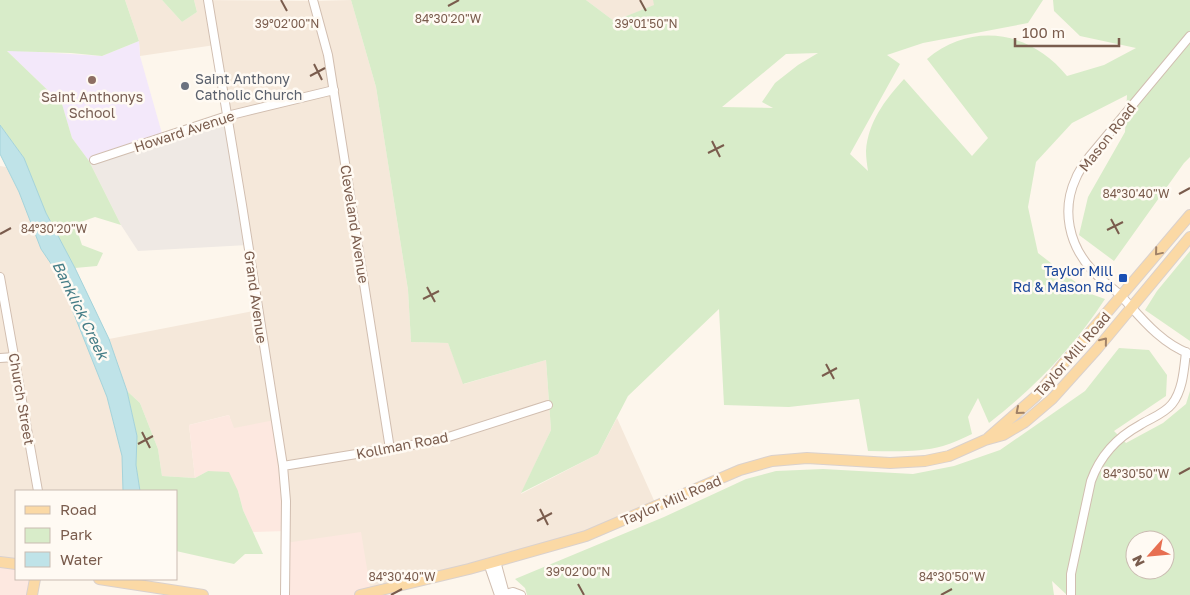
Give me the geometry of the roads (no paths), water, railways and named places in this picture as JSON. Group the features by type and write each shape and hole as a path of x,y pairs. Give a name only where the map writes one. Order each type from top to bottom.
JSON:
{"main road":[{"name":"Taylor Mill Road","path":"985,440 1035,397 1190,215"},
{"name":"Taylor Mill Road","path":"360,595 586,536 740,470 772,461 807,458 890,463 925,461 949,456 985,440 1003,435 1025,422 1052,399 1097,349 1190,237"},
{"path":"0,562 15,564"},
{"path":"32,595 35,580"},
{"path":"106,580 203,595"}],"street":[{"name":"Grand Avenue","path":"208,0 283,466 286,502 284,595"},
{"name":"Cleveland Avenue","path":"313,0 324,35 334,90 390,449"},
{"name":"Mason Road","path":"1188,353 1156,332 1121,296 1092,271 1075,247 1069,221 1069,197 1077,176 1090,156 1190,36"},
{"name":"Howard Avenue","path":"94,160 227,116 334,90"},
{"name":"Church Street","path":"0,277 38,490"},
{"path":"1070,595 1073,566 1095,470 1106,453 1124,434 1159,415 1172,404 1177,396 1188,353"},
{"path":"0,358 15,356"},
{"name":"Kollman Road","path":"283,466 436,442 548,405"},
{"path":"492,562 501,595 513,592 521,595"}],"water":[{"name":"Banklick Creek","path":"0,125 24,158 46,213 109,339 127,391 137,436 136,465 140,490 123,490 122,456 107,397 58,274 41,249 19,192 0,154"}],"place":[{"name":"Saint Anthonys School","path":"92,80"},
{"name":"Saint Anthony Catholic Church","path":"185,86"},
{"name":"Taylor Mill Rd & Mason Rd","path":"1123,278"}]}
